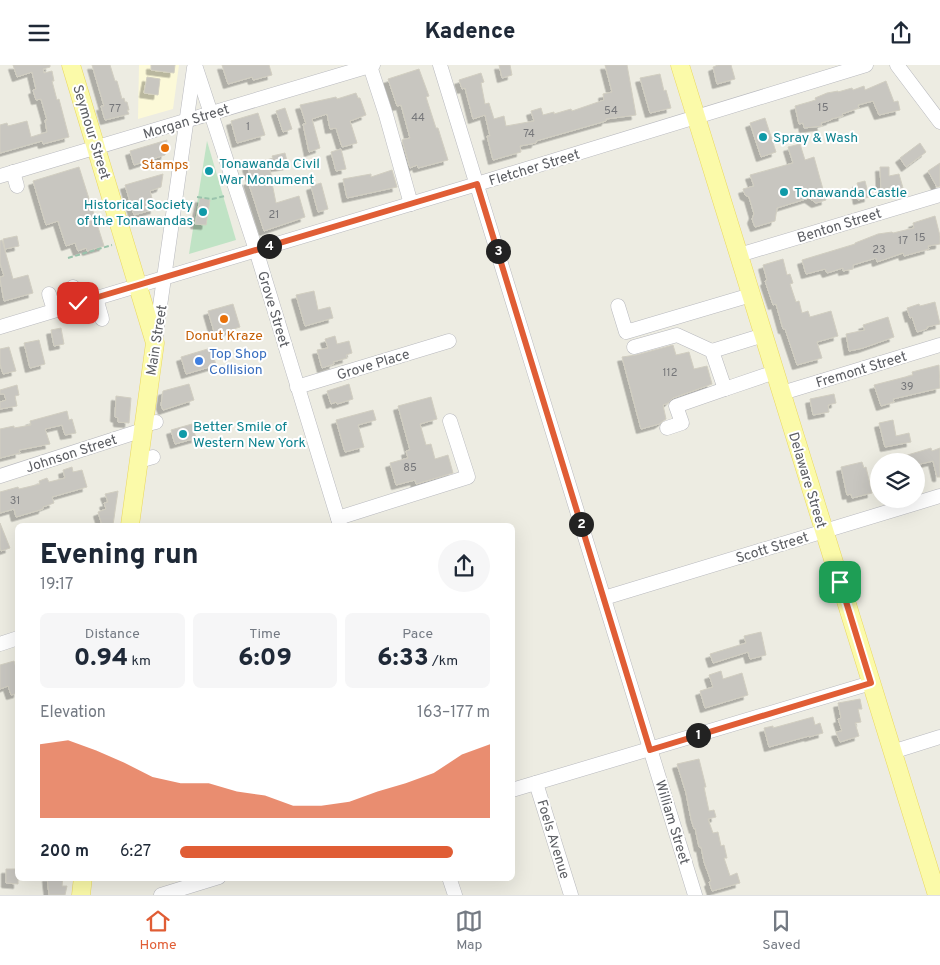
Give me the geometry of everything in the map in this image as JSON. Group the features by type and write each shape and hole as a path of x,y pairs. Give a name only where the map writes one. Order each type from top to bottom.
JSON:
{"main road":[{"name":"Seymour Street","path":"71,65 155,343"},
{"name":"Delaware Street","path":"680,65 892,751 936,884"},
{"name":"Main Street","path":"130,523 146,459 155,343"},
{"path":"81,895 83,881"}],"street":[{"name":"Grove Street","path":"195,65 256,250 339,521"},
{"name":"Main Street","path":"155,343 195,65"},
{"name":"Morgan Street","path":"10,178 96,147 211,113 342,69 371,65"},
{"path":"371,65 412,203"},
{"name":"William Street","path":"440,65 695,895"},
{"name":"Fletcher Street","path":"0,327 866,65"},
{"path":"897,65 940,122"},
{"name":"Benton Street","path":"739,255 940,195"},
{"path":"73,287 78,303"},
{"path":"49,293 54,310"},
{"path":"618,306 626,332 751,295"},
{"path":"96,298 102,319"},
{"path":"634,347 677,335 712,351 764,335"},
{"name":"Grove Place","path":"298,387 449,341"},
{"name":"Fremont Street","path":"782,393 940,345"},
{"path":"712,351 725,389"},
{"path":"667,428 682,423 676,406 775,373"},
{"path":"339,521 468,477 450,421"},
{"name":"Johnson Street","path":"0,476 148,426"},
{"name":"Scott Street","path":"604,598 940,496"},
{"path":"0,643 15,639"},
{"path":"515,789 871,683"},
{"path":"892,751 940,737"},
{"name":"Foels Avenue","path":"536,783 571,895"},
{"path":"161,895 206,881"},
{"path":"450,881 454,895"}],"path":[{"path":"197,197 212,199 225,196"},
{"path":"96,221 104,219"},
{"path":"68,258 112,245"}],"shaded area":[{"path":"139,65 179,65 173,109 138,119"}],"green space":[{"path":"207,141 236,240 189,254"}],"building":[{"path":"13,65 50,65 50,67 43,69 44,73 52,71 54,81 52,81 69,137 43,144 42,141 0,153 0,125 7,123 8,126 27,121 31,137 47,132 45,120 47,120 41,99 36,100 33,90 36,89 32,72 17,77"},
{"path":"92,65 110,65 122,99 124,98 125,102 127,102 129,114 105,120 101,106 104,106"},
{"path":"151,65 175,65 174,73 151,70"},
{"path":"222,65 269,65 272,75 253,80 252,77 228,84"},
{"path":"499,65 510,65 512,75 502,78"},
{"path":"605,65 627,65 636,115 606,119 606,121 536,141 536,143 520,146 521,152 493,160 487,136 490,136 485,115 473,119 465,88 462,89 459,80 481,73 484,82 481,83 485,104 489,103 494,119 504,116 506,126 534,121 531,111 541,108 543,115 554,112 554,114 571,109 572,111 604,100 603,94 612,92"},
{"path":"731,65 735,79 717,84 713,67"},
{"path":"419,69 429,96 426,97 448,160 418,168 417,165 410,168 402,140 410,138 401,105 397,106 388,79"},
{"path":"660,74 671,108 650,113 640,78"},
{"path":"147,77 160,79 158,95 144,93"},
{"path":"886,81 894,102 898,101 900,110 879,115 873,101 858,105 859,108 842,114 843,116 821,123 822,126 804,128 803,123 799,124 795,106 816,100 815,98 827,93 852,88 853,90 864,86 865,90"},
{"path":"356,93 358,98 360,98 366,115 350,121 357,143 342,147 336,128 330,129 327,114 312,119 320,148 309,152 303,124 306,124 300,105 336,97 337,99"},
{"path":"285,108 292,129 283,132 276,111"},
{"path":"258,113 265,135 237,143 231,121"},
{"name":"Spray & Wash","path":"765,118 776,152 761,157 750,123"},
{"path":"167,140 165,155 134,165 130,151"},
{"path":"920,143 926,152 906,167 900,158"},
{"name":"Tonawanda Castle","path":"800,144 805,160 814,157 826,200 816,203 809,198 777,208 775,221 755,227 752,219 754,214 749,197 745,195 743,189 754,186 750,175 793,163 788,147"},
{"path":"341,149 346,169 336,171 331,152"},
{"path":"285,153 288,165 269,168 274,183 272,183 276,203 299,196 305,217 264,231 248,181 252,180 247,166"},
{"path":"940,163 940,186 937,187 928,171"},
{"path":"79,167 104,246 87,251 86,248 78,251 75,243 66,246 58,221 46,225 33,181"},
{"path":"880,167 889,167 889,176 899,174 903,188 894,190 894,188 881,189"},
{"path":"392,170 397,187 347,198 343,179 371,174 371,177"},
{"path":"163,174 161,187 150,191 155,209 134,215 125,185"},
{"path":"865,181 869,197 858,200 856,190 859,190 857,183"},
{"path":"321,183 328,209 318,212 311,186"},
{"name":"Historical Society of the Tonawandas","path":"200,198 210,200 206,225 195,224"},
{"path":"935,216 940,244 928,246 929,249 904,256 903,253 877,262 876,258 853,265 853,269 843,271 843,268 827,273 825,269 806,274 802,260 855,244 878,234 914,228 913,223"},
{"path":"17,236 19,246 5,249 3,239"},
{"path":"2,240 13,279 28,275 33,293 4,301 0,279 0,277 4,276 0,263 0,241"},
{"path":"783,259 787,275 790,274 793,283 790,284 796,302 799,301 802,313 808,311 810,317 831,311 838,336 817,342 822,358 797,365 785,329 783,329 776,304 773,305 765,281 767,280 763,265"},
{"path":"314,291 318,310 330,307 333,318 305,326 296,295"},
{"path":"935,302 940,324 917,332 907,308"},
{"name":"Donut Kraze","path":"233,304 240,327 215,335 208,311"},
{"path":"888,317 894,337 849,351 846,334 865,330 863,325"},
{"path":"61,328 64,344 54,346 51,330"},
{"path":"335,336 337,344 349,341 352,353 346,355 347,358 322,368 317,350 328,348 325,339"},
{"path":"39,340 45,364 30,368 24,343"},
{"path":"673,345 676,355 689,352 694,369 707,366 712,384 673,398 663,405 666,419 659,424 641,429 622,357"},
{"path":"9,347 16,371 3,374 0,364 0,349"},
{"name":"Top Shop Collision","path":"211,348 216,365 186,374 181,357"},
{"path":"939,365 940,388 893,399 894,402 881,406 874,385 913,375 912,372"},
{"path":"189,384 194,400 163,410 161,405 163,391"},
{"path":"349,384 353,399 331,404 327,391"},
{"path":"17,385 19,395 15,396 17,406 0,409 0,402 6,400 4,394 0,394 0,390"},
{"path":"834,394 836,403 828,405 829,412 813,415 810,399"},
{"path":"116,396 131,398 129,423 118,422 118,418 115,417"},
{"path":"431,397 437,419 420,424 426,445 431,444 435,459 448,455 453,473 416,484 415,480 396,485 390,463 408,458 406,451 410,450 398,406"},
{"path":"373,410 376,420 358,425 364,447 345,452 336,420"},
{"path":"67,411 69,420 72,419 76,433 65,435 62,425 45,429 50,444 19,450 20,453 0,458 0,429 31,425 30,421"},
{"path":"893,420 896,436 909,433 911,442 885,447 879,423"},
{"name":"Better Smile of Western New York","path":"192,424 196,438 175,444 171,430"},
{"path":"931,448 932,451 940,448 940,477 937,477 933,461 925,463 925,453 914,453"},
{"path":"862,462 864,468 866,467 870,494 852,498 851,494 847,495 841,467"},
{"path":"72,467 73,472 82,470 87,487 52,497 54,503 43,507 43,509 16,517 14,509 0,513 0,492 40,484 39,481 47,478 49,482 65,478 63,470"},
{"path":"118,491 113,523 101,523 98,512 106,509 104,503 108,502 105,494"},
{"path":"0,523 10,548 1,551 0,547"},
{"path":"761,632 766,655 750,659 748,652 713,663 710,654 746,643 744,636"},
{"path":"14,661 15,694 11,695 8,686 0,689 0,665"},
{"path":"721,671 723,679 742,673 748,695 705,708 700,691 713,687 709,675"},
{"path":"860,699 862,709 858,709 861,722 855,723 859,736 840,742 836,732 842,731 838,719 841,718 838,703"},
{"path":"813,717 815,725 820,723 823,733 769,747 764,728 773,726 773,728"},
{"path":"699,759 706,787 704,787 709,811 714,810 716,817 708,819 713,833 718,832 721,846 724,845 727,858 724,858 730,876 737,873 740,883 712,891 709,882 711,881 701,847 699,847 677,764"},
{"path":"6,869 15,869 15,881 18,881 18,884 6,883"},
{"path":"47,881 63,881 62,886 67,886 65,895 49,895"}],"place":[{"name":"Spray & Wash","path":"763,137"},
{"name":"Stamps","path":"165,148"},
{"name":"Tonawanda Civil War Monument","path":"209,171"},
{"name":"Tonawanda Castle","path":"784,192"},
{"name":"Historical Society of the Tonawandas","path":"203,212"},
{"name":"Donut Kraze","path":"224,319"},
{"name":"Top Shop Collision","path":"199,361"},
{"name":"Better Smile of Western New York","path":"183,434"}],"route":[{"path":"78,303 477,184 650,750 871,683 840,582"}]}
